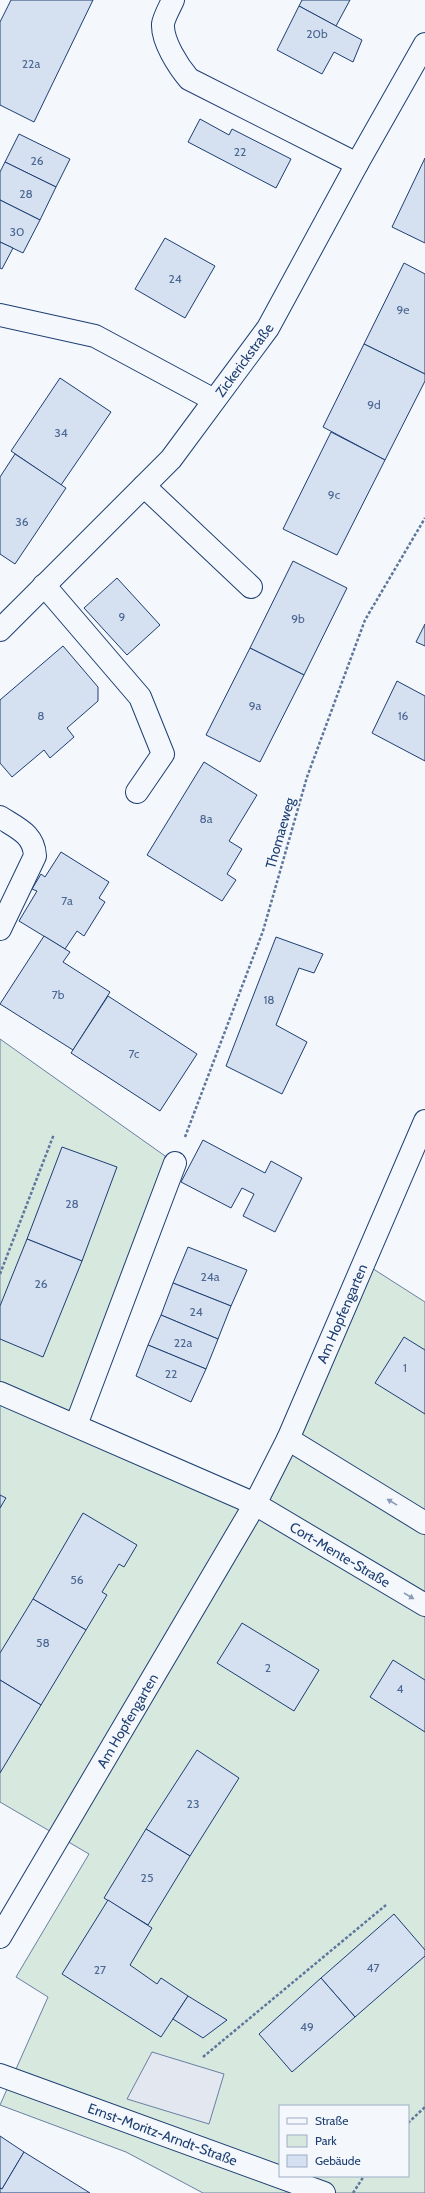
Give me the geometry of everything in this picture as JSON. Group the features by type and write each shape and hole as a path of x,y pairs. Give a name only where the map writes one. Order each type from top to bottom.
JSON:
{"street":[{"path":"173,0 164,24 168,44 174,59 189,79 357,164"},
{"name":"Zickerickstraße","path":"0,630 171,459 268,328 357,164 425,44"},
{"path":"0,315 95,336 214,400"},
{"path":"144,486 251,587"},
{"path":"44,585 140,697 163,754 138,792"},
{"path":"0,817 28,834 35,845 36,856 0,929"},
{"name":"Am Hopfengarten","path":"0,1937 255,1504 288,1439 425,1121"},
{"path":"76,1425 175,1163"},
{"path":"0,1392 255,1504"},
{"path":"288,1439 425,1522"},
{"name":"Cort-Mente-Straße","path":"255,1504 425,1605"},
{"name":"Ernst-Moritz-Arndt-Straße","path":"0,2075 279,2177"},
{"name":"Ernst-Moritz-Arndt-Straße","path":"280,2177 324,2193"}],"path":[{"name":"Thomaeweg","path":"175,1163 263,931 307,777 365,620 425,518"},
{"path":"0,1274 54,1134"},
{"path":"203,2057 386,1905"},
{"path":"409,2122 425,2107"},
{"path":"353,2193 363,2177"}],"green space":[{"path":"0,1039 175,1163 76,1424 244,1511 364,1263 425,1302 425,2193 203,2193 126,2152 0,2105 48,1997 16,1977 89,1854 0,1802"}],"shaded area":[{"path":"152,2052 224,2074 209,2124 127,2099"}],"building":[{"path":"11,0 93,0 34,122 0,105 0,22"},
{"path":"302,0 350,0 336,26 299,6"},
{"path":"299,6 362,40 353,62 334,52 322,74 277,50"},
{"path":"200,119 229,135 232,129 291,159 276,188 188,142"},
{"path":"19,134 70,159 56,187 5,162"},
{"path":"425,158 425,243 392,227"},
{"path":"5,162 56,187 40,220 0,200 0,172"},
{"path":"0,200 40,220 23,253 0,242"},
{"path":"165,238 215,266 185,318 135,289"},
{"path":"0,242 13,248 2,269 0,268"},
{"path":"404,263 425,274 425,374 364,344"},
{"path":"364,344 425,374 425,381 385,460 323,427"},
{"path":"60,378 111,412 61,485 11,451"},
{"path":"331,432 385,460 337,555 283,529"},
{"path":"15,454 66,488 15,564 0,554 0,477"},
{"path":"293,561 347,588 304,675 250,648"},
{"path":"117,578 160,625 127,655 84,608"},
{"path":"425,624 425,646 416,642"},
{"path":"63,646 98,687 98,701 67,728 74,737 50,758 44,750 12,777 0,763 0,700"},
{"path":"250,648 304,675 260,762 206,735"},
{"path":"397,681 425,696 425,761 372,733"},
{"path":"204,762 257,795 229,841 242,849 227,874 236,880 222,901 147,855"},
{"path":"61,852 109,882 99,898 105,902 84,936 77,931 65,949 19,921 37,891 32,889 41,874 45,877"},
{"path":"44,936 70,952 63,962 110,992 73,1050 0,1004"},
{"path":"276,937 323,954 314,973 299,968 276,1025 307,1042 282,1094 226,1066"},
{"path":"108,996 197,1054 160,1111 71,1053"},
{"path":"203,1140 265,1173 271,1161 302,1178 275,1232 243,1216 254,1194 242,1188 231,1208 181,1182"},
{"path":"62,1147 117,1167 82,1261 27,1239"},
{"path":"27,1239 82,1261 43,1357 0,1339 0,1306"},
{"path":"188,1247 247,1270 231,1306 173,1283"},
{"path":"173,1283 231,1306 218,1339 161,1315"},
{"path":"161,1315 218,1339 206,1369 148,1345"},
{"path":"404,1337 425,1350 425,1414 375,1383"},
{"path":"148,1345 206,1369 191,1402 136,1376"},
{"path":"0,1495 6,1498 0,1508"},
{"path":"83,1513 137,1545 124,1567 119,1564 102,1592 107,1595 86,1630 33,1599"},
{"path":"33,1599 86,1630 41,1705 0,1680 0,1653"},
{"path":"242,1623 319,1670 294,1711 217,1663"},
{"path":"393,1660 425,1680 425,1732 370,1697"},
{"path":"0,1680 41,1705 0,1773"},
{"path":"197,1750 239,1778 190,1856 146,1829"},
{"path":"146,1829 190,1856 148,1925 104,1898"},
{"path":"108,1900 152,1928 130,1965 157,1984 161,1978 188,1996 161,2037 62,1974"},
{"path":"394,1914 425,1950 425,1956 355,2017 321,1978"},
{"path":"321,1978 355,2017 292,2072 259,2034"},
{"path":"188,1996 227,2020 203,2038 173,2019"},
{"path":"0,2136 24,2152 2,2189 0,2188"},
{"path":"24,2152 90,2193 0,2193 0,2188 2,2189"}]}
